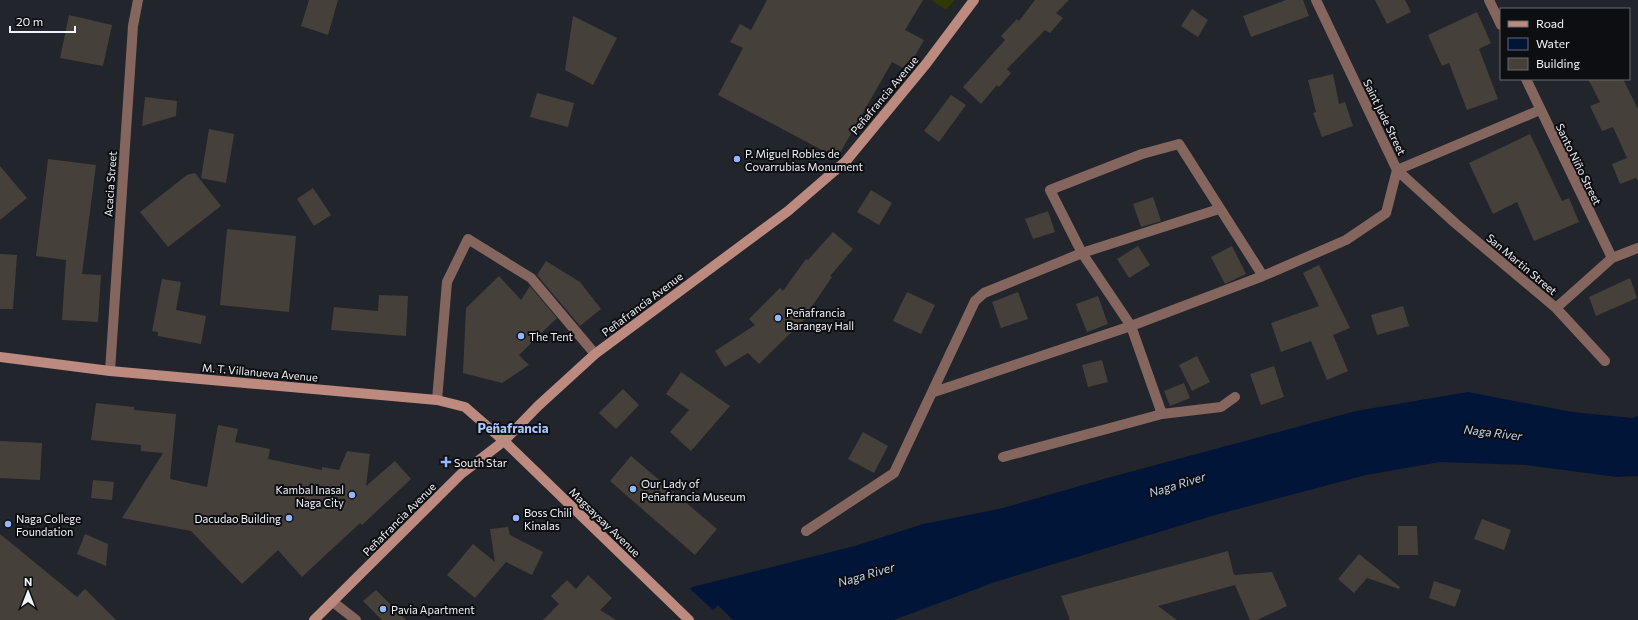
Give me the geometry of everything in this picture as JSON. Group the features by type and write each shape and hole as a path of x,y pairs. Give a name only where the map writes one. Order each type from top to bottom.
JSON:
{"main road":[{"name":"Peñafrancia Avenue","path":"314,620 461,474 504,441 538,406 595,354 788,211 846,160 926,64 974,0"},
{"name":"M. T. Villanueva Avenue","path":"0,357 110,371 437,400 465,408 504,441"},
{"name":"Magsaysay Avenue","path":"504,441 689,620"}],"street":[{"name":"Acacia Street","path":"110,371 133,26 138,0"},
{"name":"Saint Jude Street","path":"1316,0 1397,170 1540,110"},
{"path":"1489,0 1500,24"},
{"name":"Santo Niño Street","path":"1526,80 1612,258"},
{"path":"1162,414 1131,326 1082,253 1050,190 1142,154 1179,144 1263,276"},
{"path":"934,392 1131,326 1263,276 1346,240 1386,213 1397,170"},
{"name":"San Martin Street","path":"1397,170 1455,223 1556,308 1612,258 1638,248"},
{"path":"806,532 894,473 934,392 975,301 984,293 1082,253 1219,209"},
{"path":"437,400 447,282 468,239 531,278 595,354"},
{"path":"1556,308 1605,361"},
{"path":"1003,457 1162,414 1221,407 1235,397"},
{"path":"333,602 356,620"}],"green space":[{"path":"931,0 955,0 946,10"}],"water":[{"name":"Naga River","path":"1468,392 1572,412 1632,418 1638,416 1638,476 1617,477 1526,465 1440,462 1366,475 1215,515 995,582 894,620 656,620 692,587 855,546 923,524 1003,508 1111,477 1356,411"}],"pier":[{"path":"689,588 713,610 718,605 733,620 654,620"}],"building":[{"path":"309,0 338,0 328,35 301,26"},
{"path":"767,0 923,0 905,30 924,40 907,70 892,62 837,158 718,95 743,48 730,42 740,24 751,30"},
{"path":"1035,0 1069,0 1056,13 1063,18 1050,33 1045,30 1007,69 1011,73 999,87 997,85 981,104 963,87 1005,40 1001,36 1017,19 1019,21"},
{"path":"1286,0 1303,0 1309,16 1251,37 1243,16"},
{"path":"1375,0 1405,0 1411,12 1387,24"},
{"path":"1192,9 1208,20 1198,37 1181,26"},
{"path":"1477,12 1491,43 1479,49 1498,99 1467,110 1449,63 1442,66 1428,35"},
{"path":"69,15 112,25 103,66 60,58"},
{"path":"573,16 617,38 593,85 565,70"},
{"path":"1333,74 1339,104 1345,102 1353,126 1322,137 1313,113 1316,112 1308,80"},
{"path":"1589,80 1624,80 1638,109 1638,181 1636,178 1620,184 1612,164 1627,158 1613,127 1602,131 1590,106 1600,102"},
{"path":"537,93 574,103 568,127 530,117"},
{"path":"951,95 966,105 939,142 924,131"},
{"path":"145,97 177,101 176,116 142,126"},
{"path":"209,129 234,134 226,183 201,178"},
{"path":"1530,134 1562,201 1569,198 1579,222 1534,241 1517,202 1493,214 1469,163"},
{"path":"48,159 96,165 82,274 101,275 98,322 62,320 66,260 36,256"},
{"path":"0,166 27,198 0,220"},
{"path":"195,173 221,206 168,247 140,212 187,175"},
{"path":"313,188 331,215 314,226 297,199"},
{"path":"871,190 892,203 879,225 857,212"},
{"path":"1153,197 1161,221 1141,227 1133,204"},
{"path":"1048,211 1055,232 1033,239 1025,219"},
{"path":"227,229 296,236 289,312 220,305"},
{"path":"833,232 853,249 830,276 832,277 806,315 808,316 759,364 748,353 725,367 715,351 755,325 749,319 780,288 783,291 806,259 808,260"},
{"path":"1138,246 1150,265 1129,278 1117,259"},
{"path":"1232,246 1246,274 1225,284 1211,257"},
{"path":"0,254 17,255 13,309 0,309"},
{"path":"546,261 580,282 601,309 580,326 537,275"},
{"path":"1319,265 1350,328 1333,335 1348,371 1327,380 1311,341 1281,352 1271,323 1319,306 1303,273"},
{"path":"499,276 521,300 530,286 557,318 519,355 529,365 502,383 463,373 466,308"},
{"path":"1630,278 1637,298 1596,316 1589,297"},
{"path":"162,279 181,282 176,310 206,316 201,344 158,336 158,332 152,331"},
{"path":"907,292 935,305 921,334 893,321"},
{"path":"1018,292 1028,319 1001,328 992,302"},
{"path":"379,295 408,296 406,336 331,330 334,307 378,311"},
{"path":"1098,296 1108,324 1087,332 1076,304"},
{"path":"1403,306 1409,326 1377,335 1371,315"},
{"path":"1197,356 1210,382 1192,391 1179,365"},
{"path":"1102,360 1108,382 1088,387 1082,365"},
{"path":"1274,366 1284,397 1261,405 1250,374"},
{"path":"681,372 730,406 691,451 670,432 689,410 666,394"},
{"path":"1184,383 1190,398 1170,406 1164,391"},
{"path":"623,389 639,405 616,429 599,413"},
{"path":"96,403 134,407 134,410 176,414 170,479 207,487 218,425 238,429 235,442 270,449 268,459 322,470 322,467 339,470 347,451 370,454 366,486 395,461 411,479 362,525 360,523 302,577 278,550 242,584 191,531 122,518 163,453 141,451 141,445 91,440"},
{"path":"863,432 888,446 874,473 848,459"},
{"path":"0,441 42,443 40,480 0,478"},
{"path":"631,456 717,529 695,555 610,481"},
{"path":"93,480 114,482 112,500 91,498"},
{"path":"1482,519 1511,530 1504,550 1474,539"},
{"path":"1398,526 1417,526 1418,555 1398,555"},
{"path":"508,527 510,535 543,552 532,575 506,562 475,598 447,575 473,544 495,562 490,529"},
{"path":"0,534 77,597 85,589 116,620 0,620"},
{"path":"85,534 108,544 106,566 77,554"},
{"path":"1228,551 1234,575 1272,572 1287,606 1257,620 1250,620 1235,585 1158,606 1177,620 1070,620 1061,596"},
{"path":"1359,554 1400,587 1399,589 1367,578 1354,593 1338,579"},
{"path":"588,575 612,598 600,610 616,620 543,620 559,604 551,596 567,580 576,589"},
{"path":"1434,581 1461,590 1455,607 1429,598"},
{"name":"Pavia Apartment","path":"376,590 406,620 382,620 363,601"}],"place":[{"name":"P. Miguel Robles de Covarrubias Monument","path":"737,159"},
{"name":"Peñafrancia Barangay Hall","path":"778,318"},
{"name":"The Tent","path":"521,336"},
{"name":"South Star","path":"446,462"},
{"name":"Our Lady of Peñafrancia Museum","path":"633,489"},
{"name":"Kambal Inasal Naga City","path":"352,495"},
{"name":"Dacudao Building","path":"289,518"},
{"name":"Boss Chili Kinalas","path":"516,518"},
{"name":"Naga College Foundation","path":"8,524"},
{"name":"Pavia Apartment","path":"383,609"}],"district":[{"name":"Peñafrancia","path":"513,428"}]}
